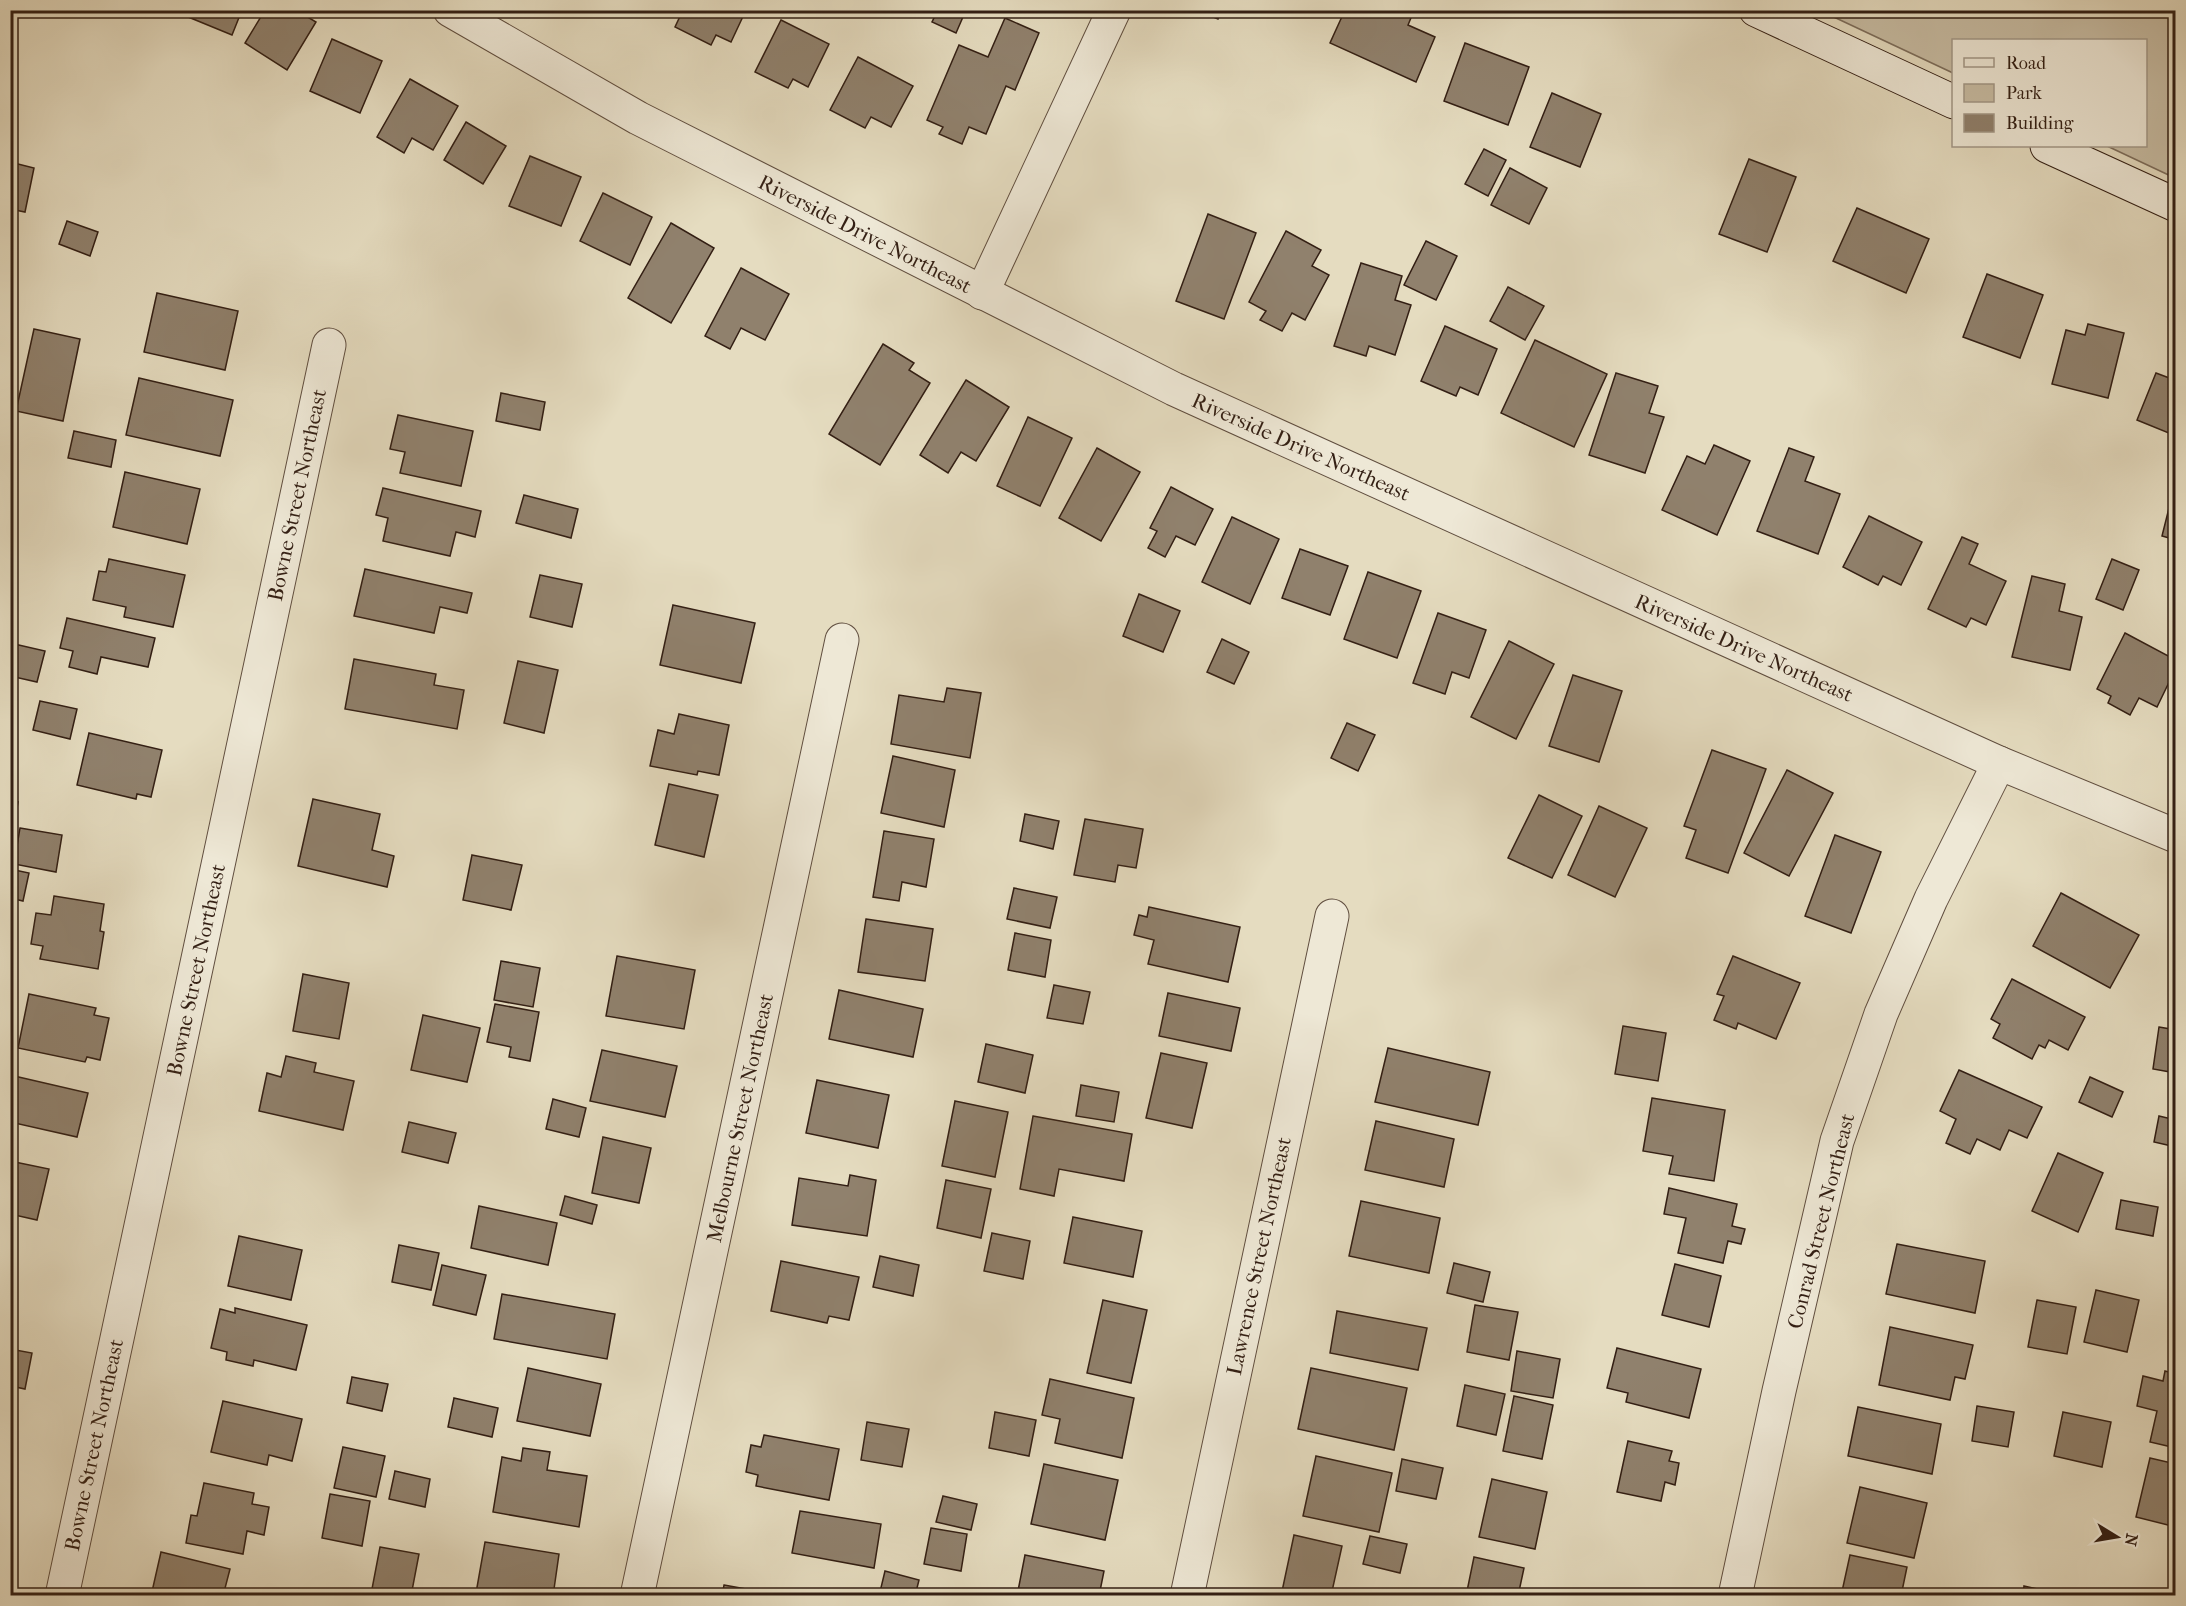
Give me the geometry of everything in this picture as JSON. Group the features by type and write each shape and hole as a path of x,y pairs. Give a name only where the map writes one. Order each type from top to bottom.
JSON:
{"street":[{"name":"Riverside Drive Northeast","path":"450,10 638,118 1174,389 1999,763 2175,836"},
{"path":"982,293 1114,10"},
{"path":"1756,10 1952,102"},
{"path":"2049,147 2175,205"},
{"name":"Bowne Street Northeast","path":"62,1596 329,345"},
{"name":"Melbourne Street Northeast","path":"638,1596 843,640"},
{"name":"Conrad Street Northeast","path":"1735,1596 1837,1141 1881,1014 1931,899 1999,763"},
{"name":"Lawrence Street Northeast","path":"1187,1596 1332,916"}],"green space":[{"path":"1821,11 2175,11 2175,178 2109,147 2147,147 2147,39 1952,39 1952,73"}],"building":[{"path":"183,10 242,10 232,35 181,14"},
{"path":"265,10 296,10 316,22 287,70 245,43"},
{"path":"683,10 746,10 731,42 716,35 711,45 675,27"},
{"path":"938,10 966,10 956,33 932,22"},
{"path":"1197,10 1222,10 1218,19"},
{"path":"1345,10 1407,10 1413,13 1408,25 1435,37 1416,82 1330,43"},
{"path":"1005,18 1039,33 1015,90 1006,86 986,134 969,127 962,144 939,134 943,127 927,120 959,45 988,57"},
{"path":"781,20 829,44 808,87 793,79 788,88 755,72"},
{"path":"332,39 382,61 360,113 310,91"},
{"path":"1465,43 1529,67 1508,125 1444,101"},
{"path":"858,57 913,86 891,127 871,117 865,128 830,110"},
{"path":"410,79 458,106 433,150 412,138 404,153 377,137"},
{"path":"1552,93 1601,114 1580,167 1530,147"},
{"path":"466,122 506,146 483,184 444,160"},
{"path":"1484,149 1506,160 1488,196 1465,184"},
{"path":"530,156 581,177 561,226 509,206"},
{"path":"1749,159 1796,177 1767,252 1719,234"},
{"path":"10,162 34,168 25,212 10,209"},
{"path":"1510,168 1547,188 1529,224 1491,205"},
{"path":"603,193 652,217 630,265 580,241"},
{"path":"1857,208 1929,239 1906,293 1833,261"},
{"path":"1208,214 1256,233 1224,319 1176,301"},
{"path":"67,221 98,232 90,256 59,244"},
{"path":"671,223 714,248 671,323 628,298"},
{"path":"1286,231 1321,250 1312,266 1329,275 1305,320 1292,313 1282,331 1260,320 1266,311 1249,302"},
{"path":"1426,241 1457,256 1436,300 1404,285"},
{"path":"1361,263 1402,276 1395,300 1411,305 1395,355 1369,346 1366,356 1334,346"},
{"path":"741,268 789,294 765,340 741,328 730,349 705,336"},
{"path":"1987,274 2043,295 2020,358 1963,337"},
{"path":"1508,287 1544,306 1525,340 1490,321"},
{"path":"10,289 14,289 10,307"},
{"path":"157,293 238,311 225,370 144,352"},
{"path":"2088,324 2124,333 2108,398 2052,384 2066,330 2085,335"},
{"path":"1445,326 1497,349 1478,395 1460,387 1456,396 1421,381"},
{"path":"34,329 80,339 63,421 16,411"},
{"path":"1535,340 1607,374 1574,447 1501,413"},
{"path":"883,344 914,363 909,370 930,383 880,465 829,434"},
{"path":"2176,370 2176,436 2137,420 2156,373 2172,379"},
{"path":"1616,373 1658,386 1649,413 1664,417 1645,473 1589,455"},
{"path":"139,378 233,400 220,456 126,435"},
{"path":"966,380 1009,407 976,461 961,452 948,473 920,455"},
{"path":"501,393 545,402 540,430 496,421"},
{"path":"398,415 473,431 461,486 400,473 405,452 390,449"},
{"path":"1028,417 1072,438 1040,506 997,486"},
{"path":"74,431 116,440 111,467 68,458"},
{"path":"1714,445 1750,461 1717,535 1662,510 1687,456 1705,464"},
{"path":"1097,448 1140,472 1101,541 1059,518"},
{"path":"1789,448 1814,457 1805,481 1840,494 1818,554 1757,531"},
{"path":"125,472 200,489 187,544 113,527"},
{"path":"1171,487 1213,509 1195,545 1176,536 1165,557 1148,548 1157,531 1150,528"},
{"path":"383,488 481,511 475,537 456,532 450,556 383,541 388,518 376,515"},
{"path":"524,495 578,509 571,538 516,523"},
{"path":"2171,500 2176,501 2176,540 2162,536"},
{"path":"1869,516 1922,542 1901,585 1883,576 1878,585 1843,567"},
{"path":"1232,517 1279,539 1250,604 1202,582"},
{"path":"1962,537 1978,544 1969,564 2006,581 1986,625 1971,618 1966,627 1928,609"},
{"path":"1300,549 1348,566 1330,615 1282,598"},
{"path":"109,559 185,575 173,627 124,617 126,607 93,600 99,571 106,572"},
{"path":"2112,559 2139,570 2123,610 2096,599"},
{"path":"365,569 472,593 467,613 440,607 434,633 354,616"},
{"path":"1368,572 1421,591 1397,658 1344,639"},
{"path":"540,575 582,584 572,627 530,617"},
{"path":"2032,576 2065,584 2059,611 2082,617 2070,670 2012,657"},
{"path":"1139,594 1180,611 1163,652 1123,636"},
{"path":"673,605 755,623 741,683 660,665"},
{"path":"1438,613 1486,630 1469,678 1452,672 1445,694 1413,683"},
{"path":"67,618 155,638 148,667 101,657 97,674 69,667 73,651 60,648"},
{"path":"2125,633 2174,659 2170,668 2175,670 2157,707 2139,698 2130,715 2108,703 2111,696 2097,689"},
{"path":"1222,639 1249,652 1234,684 1207,672"},
{"path":"1509,641 1554,664 1516,739 1471,717"},
{"path":"10,643 45,651 37,682 10,676"},
{"path":"354,659 436,674 434,685 464,690 457,729 345,709"},
{"path":"518,661 558,670 544,733 504,723"},
{"path":"1573,675 1622,691 1599,762 1549,746"},
{"path":"947,688 981,693 970,758 891,744 899,695 944,702"},
{"path":"40,701 77,709 70,739 33,730"},
{"path":"679,714 729,725 719,775 698,771 697,775 650,766 658,730 674,734"},
{"path":"1347,723 1375,735 1358,771 1331,758"},
{"path":"89,733 162,750 151,797 137,794 136,799 77,785"},
{"path":"1712,750 1766,769 1728,873 1686,858 1696,830 1684,826"},
{"path":"893,756 955,770 944,827 881,813"},
{"path":"1787,770 1833,793 1789,876 1744,853"},
{"path":"669,784 718,795 704,857 655,845"},
{"path":"10,786 14,786 11,801 18,802 14,826 10,826"},
{"path":"1539,795 1582,816 1552,878 1508,858"},
{"path":"313,799 380,814 372,850 394,856 387,887 298,866"},
{"path":"1599,806 1647,828 1615,897 1568,875"},
{"path":"1025,814 1059,821 1053,849 1020,841"},
{"path":"1085,819 1143,829 1136,868 1118,865 1115,882 1074,875"},
{"path":"20,828 62,835 56,872 14,864"},
{"path":"884,831 934,839 926,887 902,882 899,901 873,897"},
{"path":"1835,835 1881,852 1851,933 1805,916"},
{"path":"472,855 522,865 511,910 463,900"},
{"path":"10,869 29,873 23,901 10,898"},
{"path":"1014,888 1057,897 1050,928 1007,919"},
{"path":"2061,893 2139,935 2110,988 2033,946"},
{"path":"54,896 104,904 100,931 104,932 98,969 40,959 43,946 31,944 36,913 51,915"},
{"path":"1149,907 1240,927 1228,982 1148,964 1154,940 1134,935 1139,915 1147,917"},
{"path":"866,919 933,929 925,981 858,972"},
{"path":"1015,933 1051,940 1045,977 1008,970"},
{"path":"617,956 695,970 684,1029 606,1016"},
{"path":"1733,956 1800,983 1776,1039 1738,1023 1736,1029 1714,1020 1724,996 1717,994"},
{"path":"501,961 540,968 533,1007 494,1000"},
{"path":"303,974 349,983 339,1039 293,1031"},
{"path":"2012,979 2085,1017 2068,1050 2049,1040 2045,1048 2039,1045 2032,1059 1993,1038 2000,1024 1991,1019"},
{"path":"1054,985 1090,992 1083,1024 1047,1018"},
{"path":"839,990 923,1009 913,1057 829,1039"},
{"path":"1168,993 1240,1008 1231,1051 1159,1036"},
{"path":"29,994 96,1008 94,1015 109,1018 100,1060 87,1057 85,1062 18,1048"},
{"path":"495,1004 539,1012 530,1061 509,1057 511,1047 487,1042"},
{"path":"423,1015 480,1028 467,1082 411,1070"},
{"path":"1623,1026 1666,1033 1658,1081 1615,1074"},
{"path":"2159,1027 2176,1030 2176,1073 2153,1069"},
{"path":"986,1044 1033,1055 1025,1093 978,1082"},
{"path":"1388,1048 1490,1072 1478,1125 1375,1102"},
{"path":"602,1050 677,1066 665,1117 590,1101"},
{"path":"1161,1053 1207,1063 1192,1128 1146,1118"},
{"path":"286,1056 316,1063 314,1072 354,1081 343,1130 259,1111 267,1073 281,1077"},
{"path":"1959,1070 2042,1107 2027,1138 2009,1130 2000,1150 1977,1139 1970,1154 1946,1143 1956,1119 1940,1111"},
{"path":"10,1075 88,1093 77,1137 10,1122"},
{"path":"2090,1077 2123,1092 2112,1117 2079,1102"},
{"path":"817,1080 889,1095 878,1148 806,1133"},
{"path":"1081,1085 1119,1092 1114,1122 1076,1116"},
{"path":"1652,1098 1725,1110 1714,1181 1669,1174 1673,1156 1643,1151"},
{"path":"553,1099 586,1108 579,1137 546,1129"},
{"path":"955,1101 1008,1112 995,1177 942,1166"},
{"path":"1033,1116 1132,1134 1124,1181 1059,1169 1054,1196 1020,1189"},
{"path":"2159,1116 2176,1120 2176,1147 2154,1142"},
{"path":"1376,1121 1454,1139 1444,1187 1365,1170"},
{"path":"409,1122 456,1133 448,1163 402,1152"},
{"path":"603,1137 651,1148 639,1203 592,1193"},
{"path":"2058,1153 2103,1173 2078,1232 2032,1211"},
{"path":"10,1161 49,1169 37,1220 10,1214"},
{"path":"850,1175 876,1180 867,1236 792,1225 799,1178 848,1186"},
{"path":"946,1180 991,1189 981,1238 937,1228"},
{"path":"1669,1188 1737,1204 1732,1226 1745,1229 1741,1244 1728,1241 1723,1263 1678,1253 1686,1218 1664,1214"},
{"path":"565,1196 597,1205 592,1224 560,1215"},
{"path":"2121,1200 2158,1207 2153,1236 2116,1229"},
{"path":"1361,1201 1440,1218 1429,1273 1349,1256"},
{"path":"479,1206 557,1223 548,1265 471,1248"},
{"path":"1073,1217 1142,1231 1133,1277 1064,1263"},
{"path":"992,1233 1030,1241 1023,1279 984,1271"},
{"path":"239,1236 302,1250 291,1300 228,1286"},
{"path":"1897,1244 1985,1261 1975,1313 1886,1294"},
{"path":"399,1245 439,1253 431,1290 392,1282"},
{"path":"880,1256 919,1265 913,1296 873,1287"},
{"path":"781,1261 859,1277 849,1320 829,1316 827,1323 771,1311"},
{"path":"1454,1263 1490,1272 1483,1302 1447,1293"},
{"path":"1675,1264 1721,1276 1709,1327 1662,1315"},
{"path":"442,1265 486,1275 476,1315 433,1305"},
{"path":"2096,1290 2139,1300 2127,1352 2084,1342"},
{"path":"502,1294 615,1314 607,1359 494,1339"},
{"path":"1103,1300 1147,1310 1131,1383 1087,1373"},
{"path":"2037,1300 2076,1307 2067,1354 2028,1347"},
{"path":"1475,1305 1518,1312 1509,1360 1467,1352"},
{"path":"235,1308 307,1325 296,1370 254,1360 253,1366 226,1360 227,1352 211,1348 220,1309 235,1313"},
{"path":"1337,1311 1427,1328 1418,1370 1330,1353"},
{"path":"1890,1327 1973,1345 1965,1379 1955,1377 1950,1400 1879,1385"},
{"path":"1617,1348 1701,1369 1689,1418 1626,1402 1628,1393 1607,1388"},
{"path":"10,1349 32,1353 25,1389 11,1386 10,1390"},
{"path":"1517,1351 1560,1359 1553,1398 1511,1391"},
{"path":"528,1368 601,1384 590,1436 517,1421"},
{"path":"1311,1368 1407,1388 1394,1450 1298,1429"},
{"path":"2165,1371 2176,1374 2176,1448 2150,1442 2157,1411 2137,1406 2143,1376 2163,1381"},
{"path":"352,1377 388,1384 382,1411 347,1403"},
{"path":"1050,1379 1134,1398 1122,1458 1055,1443 1060,1419 1042,1415"},
{"path":"1465,1385 1505,1394 1496,1435 1457,1426"},
{"path":"1514,1396 1553,1405 1542,1459 1503,1451"},
{"path":"454,1398 498,1408 492,1437 448,1427"},
{"path":"223,1401 302,1419 292,1461 269,1455 267,1465 211,1452"},
{"path":"1977,1406 2014,1412 2008,1447 1972,1441"},
{"path":"1858,1407 1941,1424 1932,1474 1848,1456"},
{"path":"995,1412 1036,1420 1029,1456 989,1448"},
{"path":"2063,1412 2111,1422 2102,1467 2054,1456"},
{"path":"867,1422 909,1429 902,1467 861,1460"},
{"path":"764,1435 839,1449 829,1500 756,1486 758,1475 746,1472 751,1445 761,1447"},
{"path":"1628,1441 1672,1451 1669,1461 1679,1463 1675,1485 1665,1482 1661,1501 1617,1492"},
{"path":"343,1447 385,1456 376,1497 334,1488"},
{"path":"523,1448 550,1452 547,1470 587,1476 579,1527 493,1512 502,1457 521,1461"},
{"path":"1316,1456 1392,1473 1379,1532 1303,1516"},
{"path":"2150,1458 2176,1464 2176,1527 2136,1517"},
{"path":"1402,1459 1443,1468 1436,1499 1396,1491"},
{"path":"1044,1464 1118,1480 1105,1540 1031,1524"},
{"path":"395,1471 430,1479 425,1507 389,1499"},
{"path":"1492,1479 1547,1492 1535,1549 1479,1537"},
{"path":"204,1483 254,1493 252,1504 269,1507 264,1535 247,1531 243,1554 186,1543 191,1515 197,1516"},
{"path":"1860,1487 1927,1503 1914,1558 1847,1543"},
{"path":"330,1494 370,1501 362,1546 322,1538"},
{"path":"943,1496 977,1504 971,1530 936,1522"},
{"path":"800,1511 881,1524 874,1568 792,1553"},
{"path":"931,1528 967,1534 961,1571 924,1564"},
{"path":"1294,1535 1342,1546 1331,1596 1281,1596"},
{"path":"1370,1536 1407,1544 1400,1573 1363,1564"},
{"path":"485,1542 559,1554 553,1596 490,1596 476,1593"},
{"path":"380,1547 419,1554 411,1596 372,1589"},
{"path":"161,1552 230,1569 223,1596 151,1596"},
{"path":"1025,1555 1104,1571 1099,1596 1017,1596"},
{"path":"1850,1555 1907,1567 1901,1596 1841,1596"},
{"path":"1474,1557 1524,1568 1518,1596 1466,1596"},
{"path":"885,1571 919,1580 915,1596 879,1596"},
{"path":"724,1585 785,1596 722,1596"},
{"path":"2024,1586 2069,1596 2023,1596"}]}
